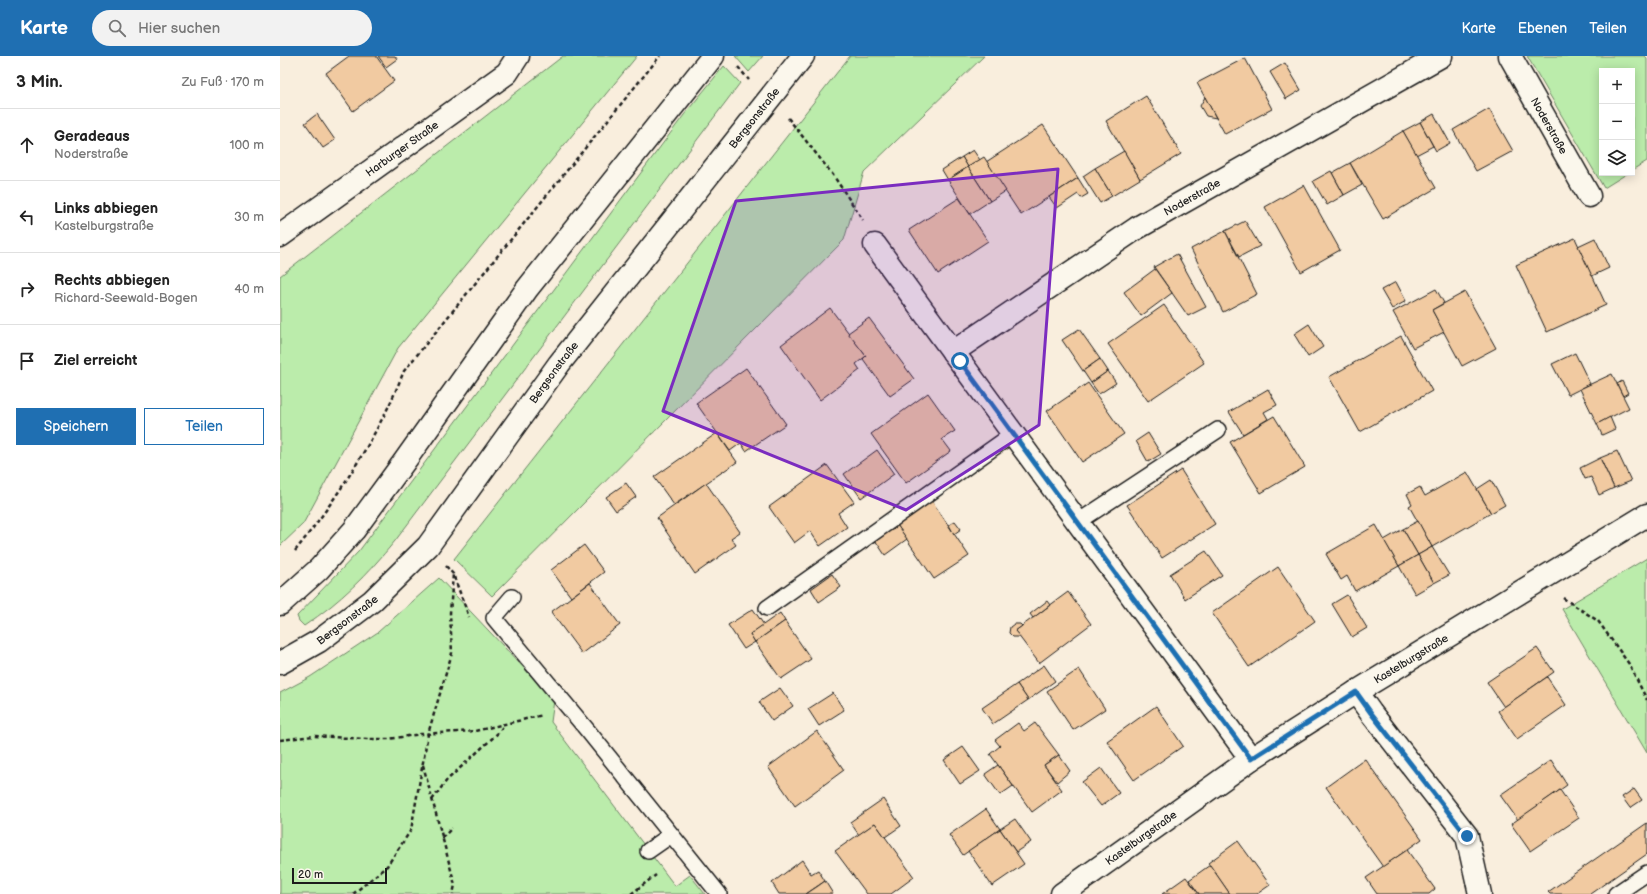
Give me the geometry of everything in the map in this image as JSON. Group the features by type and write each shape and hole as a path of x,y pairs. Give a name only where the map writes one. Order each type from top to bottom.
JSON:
{"street":[{"name":"Harburger Straße","path":"280,236 507,73 518,56"},
{"path":"280,604 319,569 354,530 527,289 713,56"},
{"name":"Bergsonstraße","path":"280,663 319,641 372,601 428,546 495,455 559,364 803,56"},
{"name":"Noderstraße","path":"953,352 1137,228 1441,56"},
{"name":"Noderstraße","path":"1510,56 1589,196"},
{"path":"876,245 1251,759"},
{"name":"Kastelburgstraße","path":"1062,894 1251,759 1356,692 1647,515"},
{"path":"1356,692 1467,836 1480,894"}],"lane":[{"path":"1078,522 1218,430"},
{"path":"767,608 1013,434"},
{"path":"512,597 494,618 720,894"},
{"path":"648,850 671,835"},
{"path":"1616,894 1647,873"}],"path":[{"path":"293,553 337,494 382,421 404,371 660,56"},
{"path":"788,118 855,207 875,239 876,245"},
{"path":"353,894 387,866 411,830 428,734 452,653 450,613 453,574"},
{"path":"1540,580 1563,598 1598,621 1628,664 1647,700"},
{"path":"280,740 313,736 389,739 428,734 475,731 547,714"},
{"path":"432,800 447,780 498,733 505,724"},
{"path":"422,764 455,885 453,894"},
{"path":"442,838 452,828"}],"highlighted area":[{"path":"1058,169 1039,425 906,510 663,411 736,201"}],"green space":[{"path":"563,56 637,56 398,348 303,524 280,546 280,276"},
{"path":"735,56 763,56 749,72"},
{"path":"850,56 984,56 864,172 844,240 492,596 454,559"},
{"path":"1527,56 1645,56 1647,58 1647,161 1635,168 1635,68 1599,68 1599,176 1623,176 1604,188"},
{"path":"724,66 740,83 395,541 374,566 352,587 330,607 304,626 299,621 297,616 359,551 684,115"},
{"path":"1647,558 1647,753 1562,609"},
{"path":"439,578 554,700 551,722 675,886 690,875 705,894 280,894 280,693 310,677 378,632"}],"building":[{"path":"349,56 376,56 394,81 353,111 326,73"},
{"path":"378,56 395,56 397,59 386,67"},
{"path":"1245,58 1272,109 1225,134 1197,83"},
{"path":"1285,63 1301,90 1286,99 1270,72"},
{"path":"1146,96 1181,154 1140,179 1106,121"},
{"path":"1205,97 1216,118 1206,116 1200,106"},
{"path":"1489,109 1513,151 1476,171 1453,130"},
{"path":"317,114 335,140 323,148 305,123"},
{"path":"1434,114 1450,143 1436,151 1420,122"},
{"path":"1420,122 1433,146 1416,155 1403,131"},
{"path":"1043,125 1078,178 1021,215 986,162"},
{"path":"1403,131 1436,188 1383,219 1350,163"},
{"path":"973,150 980,160 968,167 962,157"},
{"path":"1124,151 1140,179 1112,196 1095,168"},
{"path":"962,157 968,167 948,180 942,170"},
{"path":"984,157 1006,191 990,201 968,167"},
{"path":"1350,163 1362,185 1344,195 1332,173"},
{"path":"968,167 990,201 970,214 948,180"},
{"path":"1095,168 1112,196 1100,203 1083,176"},
{"path":"1331,171 1344,195 1327,205 1313,181"},
{"path":"1078,178 1088,194 1081,198 1078,194 1057,208 1049,197"},
{"path":"1304,185 1340,250 1301,272 1265,207"},
{"path":"959,198 988,241 938,274 909,230"},
{"path":"1245,221 1260,246 1239,257 1225,231"},
{"path":"1225,231 1257,294 1223,312 1191,249"},
{"path":"1575,238 1606,305 1547,332 1516,265"},
{"path":"1595,238 1609,268 1592,276 1578,246"},
{"path":"1177,254 1206,307 1188,316 1154,267"},
{"path":"1155,269 1172,293 1141,316 1124,292"},
{"path":"1396,282 1406,301 1392,309 1381,290"},
{"path":"1436,289 1444,303 1432,310 1444,332 1413,348 1393,312"},
{"path":"1465,292 1496,348 1462,366 1432,310"},
{"path":"1164,305 1204,363 1148,401 1108,344"},
{"path":"830,308 866,356 856,364 860,370 820,400 781,345"},
{"path":"869,318 914,379 890,396 863,359 866,356 848,333"},
{"path":"1309,324 1323,347 1308,357 1294,334"},
{"path":"1079,329 1100,359 1083,371 1062,340"},
{"path":"1401,336 1432,391 1360,432 1329,377"},
{"path":"1575,353 1590,384 1568,395 1552,364"},
{"path":"1100,359 1108,371 1091,383 1083,371"},
{"path":"746,368 786,424 746,451 741,443 730,451 696,403"},
{"path":"1108,371 1116,383 1099,394 1091,383"},
{"path":"1612,374 1629,408 1597,424 1580,389"},
{"path":"1622,381 1628,393 1623,396 1617,384"},
{"path":"1088,383 1124,434 1082,462 1047,411"},
{"path":"1268,389 1277,405 1264,412 1268,419 1243,434 1229,412"},
{"path":"928,393 955,431 942,439 951,451 906,483 871,434"},
{"path":"1274,416 1305,467 1261,493 1230,442"},
{"path":"1610,417 1615,429 1602,435 1597,424"},
{"path":"717,433 737,462 674,505 654,477"},
{"path":"1148,433 1161,454 1148,462 1136,441"},
{"path":"877,450 894,474 861,498 844,474"},
{"path":"1617,451 1631,481 1614,488 1600,458"},
{"path":"1600,458 1614,488 1599,495 1591,477 1585,479 1580,468"},
{"path":"827,465 854,502 838,513 847,527 820,546 810,531 794,543 769,507"},
{"path":"1181,470 1215,524 1162,558 1127,505"},
{"path":"1467,472 1491,513 1432,547 1409,506 1412,504 1407,494 1420,487 1425,496"},
{"path":"1491,480 1505,505 1491,513 1477,489"},
{"path":"626,483 636,497 616,511 606,497"},
{"path":"706,483 740,532 731,538 736,545 695,574 657,518"},
{"path":"932,501 969,556 934,579 897,525"},
{"path":"955,521 961,529 954,534 949,525"},
{"path":"1418,521 1432,547 1418,555 1403,529"},
{"path":"897,525 907,539 885,555 875,540"},
{"path":"1376,525 1399,566 1355,591 1347,576 1341,580 1326,554"},
{"path":"1403,529 1418,555 1399,566 1384,540"},
{"path":"584,545 604,572 571,597 551,570"},
{"path":"1432,547 1449,575 1434,583 1418,555"},
{"path":"1206,551 1222,575 1185,599 1170,574"},
{"path":"1418,555 1434,583 1415,594 1399,566"},
{"path":"1278,567 1315,621 1249,667 1212,613"},
{"path":"832,574 841,587 819,602 811,589"},
{"path":"590,583 620,625 582,654 551,612"},
{"path":"1068,592 1091,624 1039,663 1015,631"},
{"path":"1347,595 1367,628 1352,637 1332,604"},
{"path":"1047,601 1050,605 1033,618 1030,614"},
{"path":"753,609 764,625 750,634 755,642 744,649 728,625"},
{"path":"780,613 785,621 755,642 750,634"},
{"path":"785,621 811,659 781,679 755,642"},
{"path":"1014,624 1020,624 1022,626 1015,631 1020,637 1013,637 1009,633 1010,627"},
{"path":"1537,648 1554,672 1504,707 1487,682"},
{"path":"1044,665 1055,681 1028,700 1017,684"},
{"path":"1079,669 1105,709 1073,730 1047,691"},
{"path":"1547,677 1566,705 1517,739 1498,711"},
{"path":"1017,684 1028,700 993,724 982,708"},
{"path":"780,688 793,706 772,721 759,702"},
{"path":"833,693 844,710 819,726 808,709"},
{"path":"1156,706 1183,746 1134,780 1107,741"},
{"path":"1018,723 1024,731 1035,723 1059,755 1044,765 1062,790 1032,812 990,754 1000,746 995,740"},
{"path":"817,731 844,770 795,806 768,767"},
{"path":"963,747 980,771 960,784 944,760"},
{"path":"1059,755 1070,771 1057,782 1044,765"},
{"path":"1365,759 1422,839 1383,867 1326,787"},
{"path":"1551,760 1567,785 1518,820 1500,795"},
{"path":"998,765 1013,786 1000,795 985,774"},
{"path":"1101,768 1119,793 1101,806 1082,782"},
{"path":"1634,789 1642,800 1630,808 1622,797"},
{"path":"1560,790 1579,818 1530,851 1511,824"},
{"path":"883,799 901,826 885,837 875,823 859,835 850,822"},
{"path":"986,809 1000,829 963,855 949,835"},
{"path":"1015,819 1031,842 1016,852 1000,829"},
{"path":"875,823 914,877 891,894 867,894 835,851"},
{"path":"1647,823 1647,854 1590,894 1550,894 1548,892"},
{"path":"1000,829 1024,864 992,886 968,851"},
{"path":"1238,841 1270,885 1257,894 1230,894 1208,863"},
{"path":"1407,850 1435,889 1429,894 1377,894 1366,878"},
{"path":"802,860 811,874 818,870 825,881 806,894 779,894 772,883"},
{"path":"1210,865 1230,894 1199,894 1189,880"},
{"path":"1186,877 1199,894 1162,894"},
{"path":"825,881 833,894 806,894 818,886"}],"route":[{"path":"960,361 1251,759 1356,692 1467,836"}]}
